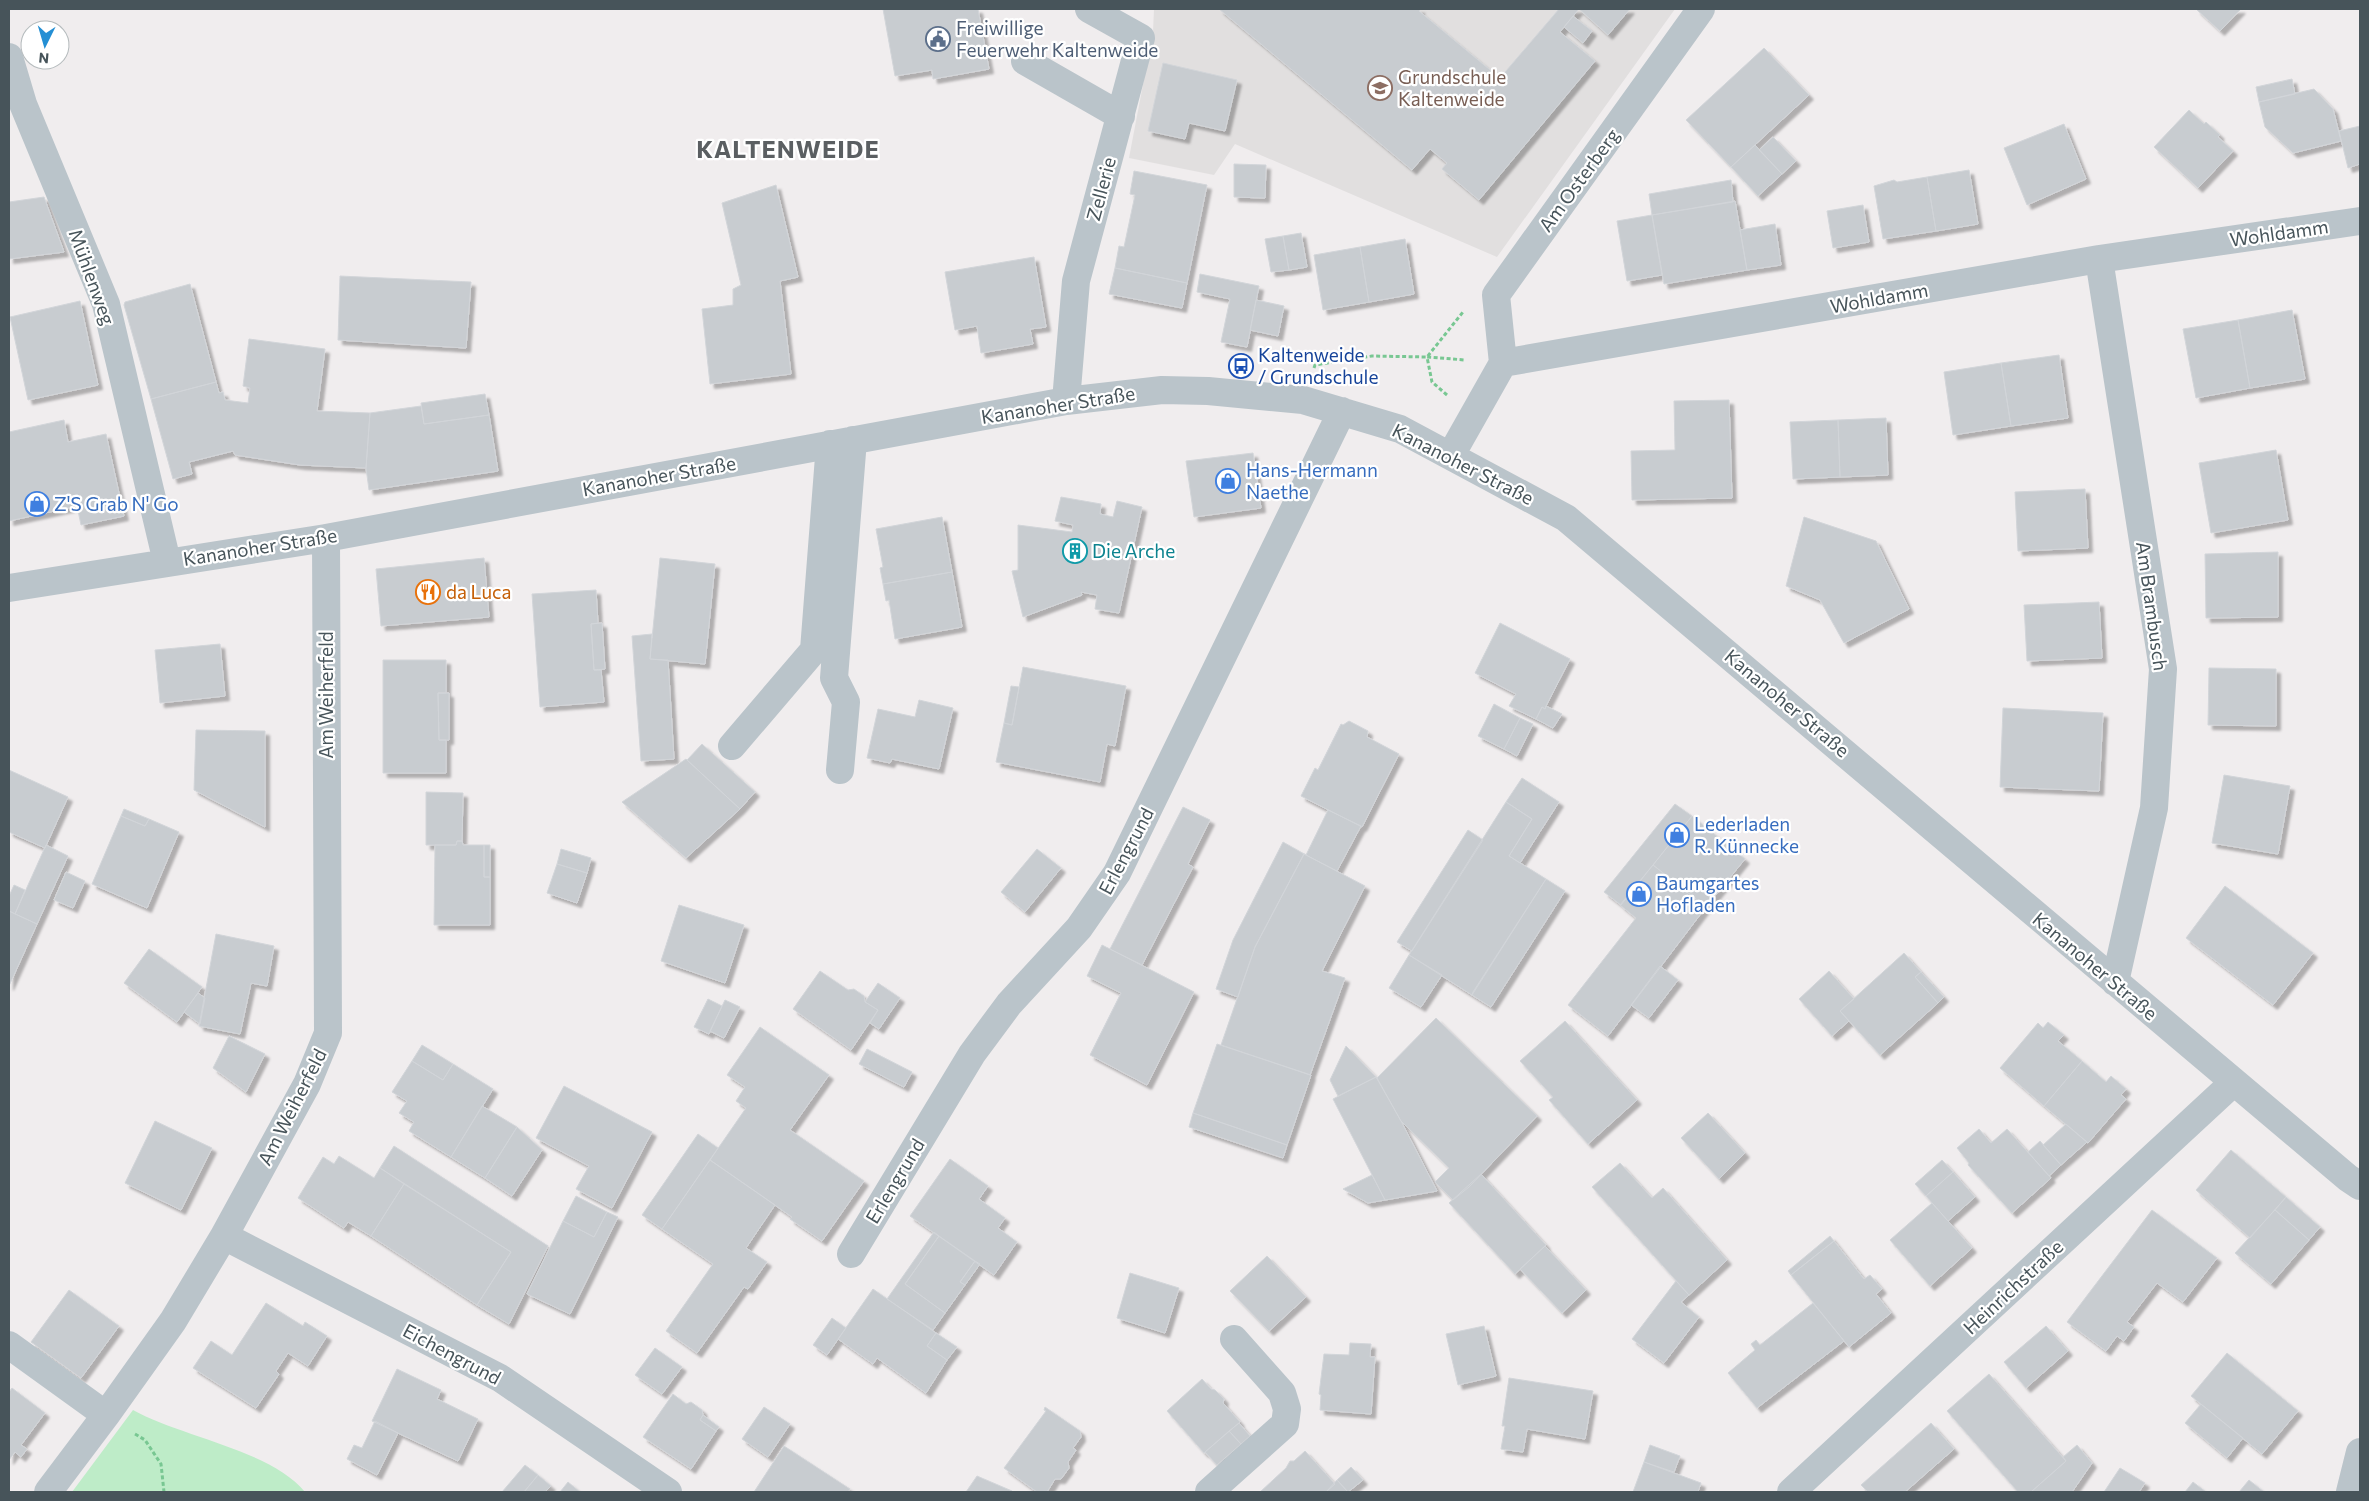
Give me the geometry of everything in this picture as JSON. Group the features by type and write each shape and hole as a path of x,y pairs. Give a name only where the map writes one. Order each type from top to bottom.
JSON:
{"street":[{"name":"Zellerie","path":"1066,401 1076,281 1141,38 1089,9"},
{"name":"Am Osterberg","path":"1496,295 1701,9"},
{"name":"Mühlenweg","path":"9,57 23,104 106,304 167,562"},
{"path":"1025,61 1121,116"},
{"name":"Wohldamm","path":"1503,363 2098,260 2360,221"},
{"name":"Am Brambusch","path":"2098,260 2162,669 2154,808 2115,982"},
{"path":"1451,455 1503,363 1496,295"},
{"name":"Kananoher Straße","path":"9,588 326,538 1066,401 1162,390 1208,391 1303,400 1400,429 1566,518 2115,982 2348,1178 2360,1186"},
{"name":"Erlengrund","path":"851,1254 972,1054 1010,1004 1079,928 1117,874 1342,411"},
{"path":"732,746 814,650 842,442"},
{"path":"840,770 846,702 834,678 842,442"},
{"name":"Am Weiherfeld","path":"48,1492 173,1321 224,1236 308,1084 328,1033 326,538"},
{"name":"Heinrichstraße","path":"1791,1492 2234,1082"},
{"name":"Eichengrund","path":"224,1236 500,1378 668,1492"},
{"path":"1208,1492 1285,1424 1287,1409 1282,1393 1234,1339"},
{"path":"9,1345 106,1415"},
{"path":"2350,1492 2360,1452"}],"path":[{"path":"1427,357 1478,294 1496,295"},
{"path":"1303,400 1315,365 1372,356 1427,357"},
{"path":"1427,357 1432,382 1473,418"},
{"path":"106,1415 145,1440 161,1464 164,1492"}],"shaded area":[{"name":"Grundschule Kaltenweide","path":"1154,9 1675,9 1497,257 1235,144 1214,175 1129,158 1153,32"}],"green space":[{"path":"133,1410 153,1420 224,1445 271,1465 290,1478 305,1492 72,1492"}],"building":[{"path":"883,9 978,9 989,69 933,79 932,70 895,76"},
{"path":"1219,9 1421,9 1419,11 1495,74 1489,80 1494,85 1559,9 1579,9 1560,32 1595,61 1479,200 1442,169 1447,163 1430,149 1412,170"},
{"path":"1579,9 1630,9 1608,35"},
{"path":"2196,9 2241,9 2220,31"},
{"path":"1573,16 1592,31 1583,43 1564,27"},
{"path":"1764,48 1809,95 1731,167 1686,120"},
{"path":"1163,63 1237,80 1225,131 1189,123 1185,139 1148,131"},
{"path":"2292,79 2295,94 2259,102 2256,87"},
{"path":"2314,89 2333,109 2341,141 2293,153 2265,127 2259,102"},
{"path":"2189,110 2220,135 2218,137 2233,151 2198,188 2154,147"},
{"path":"2064,124 2086,179 2027,205 2004,148"},
{"path":"2360,126 2360,164 2348,168 2339,131"},
{"path":"1773,137 1796,161 1782,174 1759,150"},
{"path":"1755,145 1782,174 1758,196 1731,167"},
{"path":"1234,164 1266,165 1265,198 1234,197"},
{"path":"1969,170 1978,224 1936,231 1927,177"},
{"path":"1134,171 1207,185 1187,283 1115,268 1119,246 1124,247 1135,195 1130,194"},
{"path":"1927,177 1936,231 1883,239 1874,186 1894,180 1897,182"},
{"path":"1731,180 1733,202 1652,215 1649,194"},
{"path":"776,185 798,277 780,281 791,374 710,384 702,309 733,305 733,289 741,285 722,203"},
{"path":"44,197 64,252 9,259 9,202"},
{"path":"1735,201 1747,270 1664,284 1652,215"},
{"path":"1863,205 1869,242 1833,248 1827,211"},
{"path":"1652,215 1662,275 1627,281 1617,221"},
{"path":"1775,224 1781,265 1747,270 1740,230"},
{"path":"1301,233 1307,267 1289,270 1283,236"},
{"path":"1283,236 1289,270 1271,272 1265,239"},
{"path":"1405,239 1414,294 1369,302 1360,247"},
{"path":"1360,247 1369,302 1323,310 1314,255"},
{"path":"1034,257 1046,327 1030,329 1033,344 981,353 977,326 955,330 945,272"},
{"path":"1115,268 1187,283 1182,308 1109,294"},
{"path":"1200,274 1259,286 1247,347 1221,342 1230,299 1197,292"},
{"path":"340,276 471,282 466,348 338,340"},
{"path":"190,284 216,382 151,399 124,305 125,302"},
{"path":"1256,300 1284,306 1278,336 1250,330"},
{"path":"80,301 98,385 28,400 10,317"},
{"path":"2292,310 2305,379 2250,388 2238,320"},
{"path":"2238,320 2250,388 2196,398 2183,329"},
{"path":"249,339 325,349 317,411 370,413 366,468 300,465 235,455 233,451 189,462 192,474 173,479 151,399 216,382 219,393 223,392 225,400 248,403 250,388 243,386"},
{"path":"2059,355 2068,418 2011,426 2001,363"},
{"path":"2001,363 2011,426 1953,435 1944,372"},
{"path":"485,394 489,415 424,424 421,403"},
{"path":"1729,400 1732,498 1632,500 1631,451 1675,450 1674,401"},
{"path":"421,406 424,424 489,415 498,471 369,490 366,468 370,413"},
{"path":"1886,418 1888,475 1840,477 1838,420"},
{"path":"64,420 68,442 106,434 124,516 81,525 77,506 9,521 9,432"},
{"path":"1838,420 1840,477 1793,479 1790,422"},
{"path":"2276,450 2288,520 2211,533 2199,463"},
{"path":"1253,453 1261,508 1194,517 1186,461"},
{"path":"2085,489 2088,548 2018,551 2015,492"},
{"name":"Die Arche","path":"1061,497 1101,504 1100,514 1113,517 1117,501 1142,507 1119,613 1095,609 1097,595 1081,592 1082,595 1023,617 1012,571 1018,570 1018,525 1072,532 1073,525 1055,521"},
{"path":"942,517 952,572 883,584 880,568 883,567 876,529"},
{"path":"1804,517 1876,541 1909,609 1844,643 1820,600 1786,586"},
{"path":"2278,552 2278,617 2206,618 2205,554"},
{"path":"484,558 489,617 381,626 376,569"},
{"path":"660,558 715,564 705,664 650,659"},
{"path":"952,572 962,627 895,639 889,600 886,601 883,584"},
{"path":"596,590 598,623 591,624 594,670 601,670 604,702 540,707 532,594"},
{"path":"2099,602 2102,658 2027,661 2024,605"},
{"path":"602,623 605,669 594,670 591,624"},
{"path":"1500,623 1570,659 1545,709 1542,707 1536,719 1509,706 1516,694 1475,673"},
{"path":"652,634 650,659 668,660 674,759 641,761 632,636"},
{"path":"220,644 225,696 160,703 155,650"},
{"path":"383,660 446,660 446,693 438,693 439,740 446,740 446,773 383,773"},
{"path":"1023,667 1126,686 1115,746 1107,744 1100,782 996,762 1004,723 1012,725"},
{"path":"2209,668 2276,669 2276,726 2208,725"},
{"path":"1011,686 1019,687 1012,725 1004,723"},
{"path":"438,693 449,693 449,740 439,740"},
{"path":"919,700 953,708 939,769 892,759 890,763 867,758 878,709 915,717"},
{"path":"1494,704 1520,718 1504,749 1478,736"},
{"path":"1546,706 1562,714 1553,728 1536,719 1542,707 1545,709"},
{"path":"2003,708 2103,713 2099,791 2000,787"},
{"path":"1520,718 1533,724 1517,756 1504,749"},
{"path":"1349,721 1368,731 1367,737 1399,754 1362,827 1301,796 1315,768 1318,770 1341,724 1343,725"},
{"path":"196,730 265,731 265,827 194,790"},
{"path":"702,744 755,792 740,809 687,760"},
{"path":"686,759 740,809 686,858 622,802"},
{"path":"9,770 68,797 45,848 9,832"},
{"path":"2224,775 2290,786 2278,854 2212,843"},
{"path":"1522,778 1559,802 1520,863 1509,856 1532,819 1506,802"},
{"path":"426,792 463,793 462,841 457,841 456,845 426,845"},
{"path":"1506,802 1532,819 1509,856 1546,879 1472,995 1409,955"},
{"path":"1675,804 1692,816 1621,905 1604,892"},
{"path":"1183,807 1210,820 1188,864 1193,867 1142,965 1110,949"},
{"path":"124,809 149,819 145,826 121,816"},
{"path":"1328,810 1361,826 1337,871 1306,855"},
{"path":"121,816 145,826 149,819 179,832 147,908 92,884"},
{"path":"1692,816 1745,859 1706,907 1653,865"},
{"path":"1468,830 1483,840 1412,951 1397,942"},
{"path":"457,841 462,841 463,845 484,845 484,877 490,877 490,925 434,925 435,845 456,845"},
{"path":"1283,842 1306,855 1304,854 1255,947 1238,997 1216,989 1233,940"},
{"path":"46,845 68,856 37,924 15,914"},
{"path":"484,845 490,845 490,877 484,877"},
{"path":"561,849 591,858 587,873 557,864"},
{"path":"1037,849 1061,868 1025,912 1001,892"},
{"path":"1304,854 1365,886 1322,971 1345,978 1310,1075 1221,1045 1255,947"},
{"path":"557,864 587,873 577,903 547,893"},
{"path":"1653,865 1706,907 1608,1036 1568,1005 1636,918 1620,905"},
{"path":"66,872 85,881 73,908 54,900"},
{"path":"1546,879 1565,891 1491,1007 1472,995 1473,992"},
{"path":"14,885 25,890 15,914 9,911 9,896"},
{"path":"2225,886 2313,953 2273,1005 2186,938"},
{"path":"679,905 744,925 725,983 661,961"},
{"path":"9,911 37,924 9,986"},
{"path":"216,934 274,946 267,986 251,983 240,1034 199,1026"},
{"path":"1102,945 1194,992 1147,1085 1090,1055 1121,993 1087,976"},
{"path":"149,949 202,987 177,1022 124,983"},
{"path":"1904,953 1921,972 1915,977 1938,1003 1880,1055 1840,1011"},
{"path":"1409,955 1442,975 1421,1007 1389,988"},
{"path":"1660,966 1678,980 1649,1018 1631,1005"},
{"path":"820,971 848,990 854,989 864,996 865,1002 878,1010 851,1050 793,1009"},
{"path":"1829,971 1854,999 1840,1011 1849,1021 1832,1036 1799,999"},
{"path":"1921,972 1944,997 1938,1003 1915,977"},
{"path":"878,983 900,998 879,1029 870,1023 878,1010 865,1002"},
{"path":"198,993 205,998 200,1024 184,1012"},
{"path":"708,999 722,1006 709,1034 694,1027"},
{"path":"725,1000 740,1007 724,1038 710,1031"},
{"path":"1436,1018 1537,1116 1469,1187 1453,1200 1435,1182 1449,1168 1401,1121 1377,1078"},
{"path":"1565,1021 1637,1100 1588,1144 1549,1100 1553,1097 1520,1061"},
{"path":"2048,1022 2064,1035 2058,1041 2082,1061 2044,1106 2000,1068 2038,1023 2043,1028"},
{"path":"760,1027 829,1075 790,1130 864,1181 822,1241 790,1219 792,1217 710,1160 746,1108 736,1101 745,1087 727,1075"},
{"path":"229,1036 265,1054 246,1092 213,1068"},
{"path":"1217,1044 1311,1075 1287,1145 1193,1113"},
{"path":"422,1045 453,1064 443,1080 412,1061"},
{"path":"1346,1046 1376,1077 1338,1096 1330,1080"},
{"path":"867,1049 912,1072 904,1087 859,1064"},
{"path":"412,1061 443,1080 453,1064 493,1089 451,1157 409,1131 414,1122 399,1113 407,1101 392,1092"},
{"path":"2082,1061 2106,1082 2111,1076 2126,1089 2121,1095 2126,1099 2088,1143 2044,1106"},
{"path":"1376,1077 1437,1191 1385,1200 1333,1099"},
{"path":"564,1086 652,1132 612,1208 576,1189 589,1166 536,1138"},
{"path":"482,1106 517,1127 485,1178 451,1157"},
{"path":"1193,1113 1287,1145 1283,1158 1189,1127"},
{"path":"1708,1113 1745,1153 1719,1179 1681,1138"},
{"path":"155,1121 212,1148 181,1210 125,1183"},
{"path":"2066,1124 2087,1142 2061,1165 2043,1145"},
{"path":"517,1127 542,1150 512,1196 485,1178"},
{"path":"1979,1129 1991,1143 2007,1129 2051,1178 2012,1213 1968,1165 1969,1163 1957,1148"},
{"path":"698,1134 718,1148 662,1229 642,1215"},
{"path":"2040,1141 2061,1165 2049,1176 2028,1152"},
{"path":"394,1146 548,1246 509,1324 477,1305 511,1252 380,1168"},
{"path":"2231,1150 2286,1197 2250,1238 2196,1190"},
{"path":"339,1156 374,1178 380,1168 404,1184 371,1236 348,1222 344,1228 298,1198 323,1157 334,1164"},
{"path":"950,1159 988,1186 979,1199 1005,1218 998,1228 1017,1242 994,1275 910,1216"},
{"path":"710,1160 775,1205 746,1248 767,1262 748,1289 744,1287 697,1353 666,1331 713,1264 662,1229"},
{"path":"1942,1160 1953,1172 1926,1196 1915,1184"},
{"path":"1620,1163 1652,1198 1663,1188 1727,1260 1689,1295 1592,1187"},
{"path":"1953,1172 1975,1197 1948,1221 1926,1196"},
{"path":"1481,1174 1546,1245 1515,1274 1449,1203"},
{"path":"1372,1175 1385,1200 1368,1203 1343,1189"},
{"path":"404,1184 511,1252 477,1305 371,1236"},
{"path":"576,1196 607,1212 594,1237 563,1221"},
{"path":"2286,1197 2320,1227 2309,1240 2275,1210"},
{"path":"1932,1203 1972,1248 1930,1286 1890,1240"},
{"path":"2152,1210 2217,1258 2183,1302 2157,1283 2127,1322 2134,1327 2124,1341 2117,1336 2106,1351 2067,1322"},
{"path":"2275,1210 2309,1240 2271,1284 2235,1253"},
{"path":"607,1212 618,1217 570,1314 527,1294 563,1221 594,1237"},
{"path":"934,1232 939,1236 905,1284 945,1313 933,1330 887,1299"},
{"path":"939,1236 975,1261 960,1282 965,1285 945,1313 905,1284"},
{"path":"1830,1236 1834,1241 1791,1275 1788,1271"},
{"path":"1834,1241 1864,1279 1870,1275 1882,1289 1876,1294 1891,1313 1849,1347 1791,1275"},
{"path":"1545,1246 1586,1290 1562,1313 1520,1269"},
{"path":"1267,1256 1306,1297 1269,1331 1230,1291"},
{"path":"975,1261 980,1264 965,1285 960,1282"},
{"path":"1130,1273 1179,1288 1165,1333 1117,1318"},
{"path":"1676,1281 1689,1295 1681,1302 1699,1317 1664,1363 1632,1339"},
{"path":"873,1289 936,1333 927,1346 947,1360 926,1393 877,1358 873,1364 838,1339"},
{"path":"69,1290 119,1326 81,1378 31,1342"},
{"path":"266,1303 303,1326 305,1322 327,1336 308,1366 288,1353 276,1371 279,1374 256,1408 193,1368 211,1341 232,1355"},
{"path":"1813,1303 1844,1341 1757,1408 1728,1373 1755,1350 1751,1344 1756,1340 1760,1345"},
{"path":"832,1318 846,1328 827,1355 813,1345"},
{"path":"1484,1326 1496,1376 1458,1385 1446,1334"},
{"path":"2046,1326 2068,1351 2026,1388 2004,1362"},
{"path":"936,1333 957,1347 947,1360 927,1346"},
{"path":"1350,1343 1371,1344 1370,1357 1375,1357 1371,1414 1320,1410 1321,1395 1319,1394 1324,1354 1349,1355"},
{"path":"655,1348 682,1367 662,1394 635,1375"},
{"path":"2227,1353 2298,1411 2262,1454 2191,1396"},
{"path":"397,1369 441,1390 437,1399 478,1419 458,1461 372,1421"},
{"path":"1989,1374 2066,1461 2031,1492 2018,1492 1947,1411"},
{"path":"1509,1378 1593,1391 1585,1439 1527,1429 1523,1452 1501,1449 1505,1426 1502,1426"},
{"path":"1202,1379 1224,1399 1223,1403 1240,1422 1204,1453 1167,1411"},
{"path":"12,1388 45,1413 21,1445 27,1449 21,1457 15,1452 9,1460 9,1392"},
{"path":"673,1394 686,1404 691,1402 702,1410 703,1415 700,1420 716,1431 691,1469 643,1437"},
{"path":"2201,1404 2243,1438 2227,1458 2185,1423"},
{"path":"764,1407 790,1424 768,1457 742,1439"},
{"path":"1045,1407 1080,1431 1081,1437 1073,1448 1076,1450 1068,1462 1069,1468 1061,1479 1055,1479 1047,1492 1037,1492 1004,1468 1046,1411 1044,1410"},
{"path":"703,1415 719,1427 716,1431 700,1420"},
{"path":"375,1421 398,1433 377,1475 347,1459 354,1445 362,1448"},
{"path":"1239,1423 1250,1436 1241,1444 1229,1431"},
{"path":"1931,1423 1954,1449 1905,1492 1868,1492 1861,1485"},
{"path":"1229,1431 1241,1444 1217,1465 1205,1452"},
{"path":"1650,1445 1680,1456 1674,1472 1644,1462"},
{"path":"2077,1445 2092,1463 2072,1492 2031,1492 2066,1461 2063,1457"},
{"path":"784,1446 850,1489 848,1492 754,1492"},
{"path":"1305,1451 1335,1484 1326,1492 1260,1492 1286,1468 1290,1461 1294,1461"},
{"path":"1644,1462 1701,1483 1698,1492 1633,1492"},
{"path":"525,1465 538,1475 524,1492 502,1492"},
{"path":"1351,1467 1363,1480 1348,1492 1337,1480"},
{"path":"2120,1468 2145,1483 2139,1492 2104,1492"},
{"path":"538,1475 551,1486 545,1492 524,1492"},
{"path":"977,1476 1012,1491 1012,1492 966,1492"},
{"path":"1337,1480 1348,1492 1326,1492"},
{"path":"2249,1480 2264,1492 2239,1492"},
{"path":"568,1482 580,1492 560,1492"},
{"path":"2193,1482 2206,1492 2185,1492"}],"place":[{"name":"Freiwillige Feuerwehr Kaltenweide","path":"938,39"},
{"name":"Grundschule Kaltenweide","path":"1380,88"},
{"name":"Kaltenweide / Grundschule","path":"1241,366"},
{"name":"Hans-Hermann Naethe","path":"1228,481"},
{"name":"Z'S Grab N' Go","path":"37,504"},
{"name":"Die Arche","path":"1075,551"},
{"name":"da Luca","path":"428,592"},
{"name":"Lederladen R. Künnecke","path":"1677,835"},
{"name":"Baumgartes Hofladen","path":"1639,894"}],"district":[{"name":"KALTENWEIDE","path":"788,150"}]}
